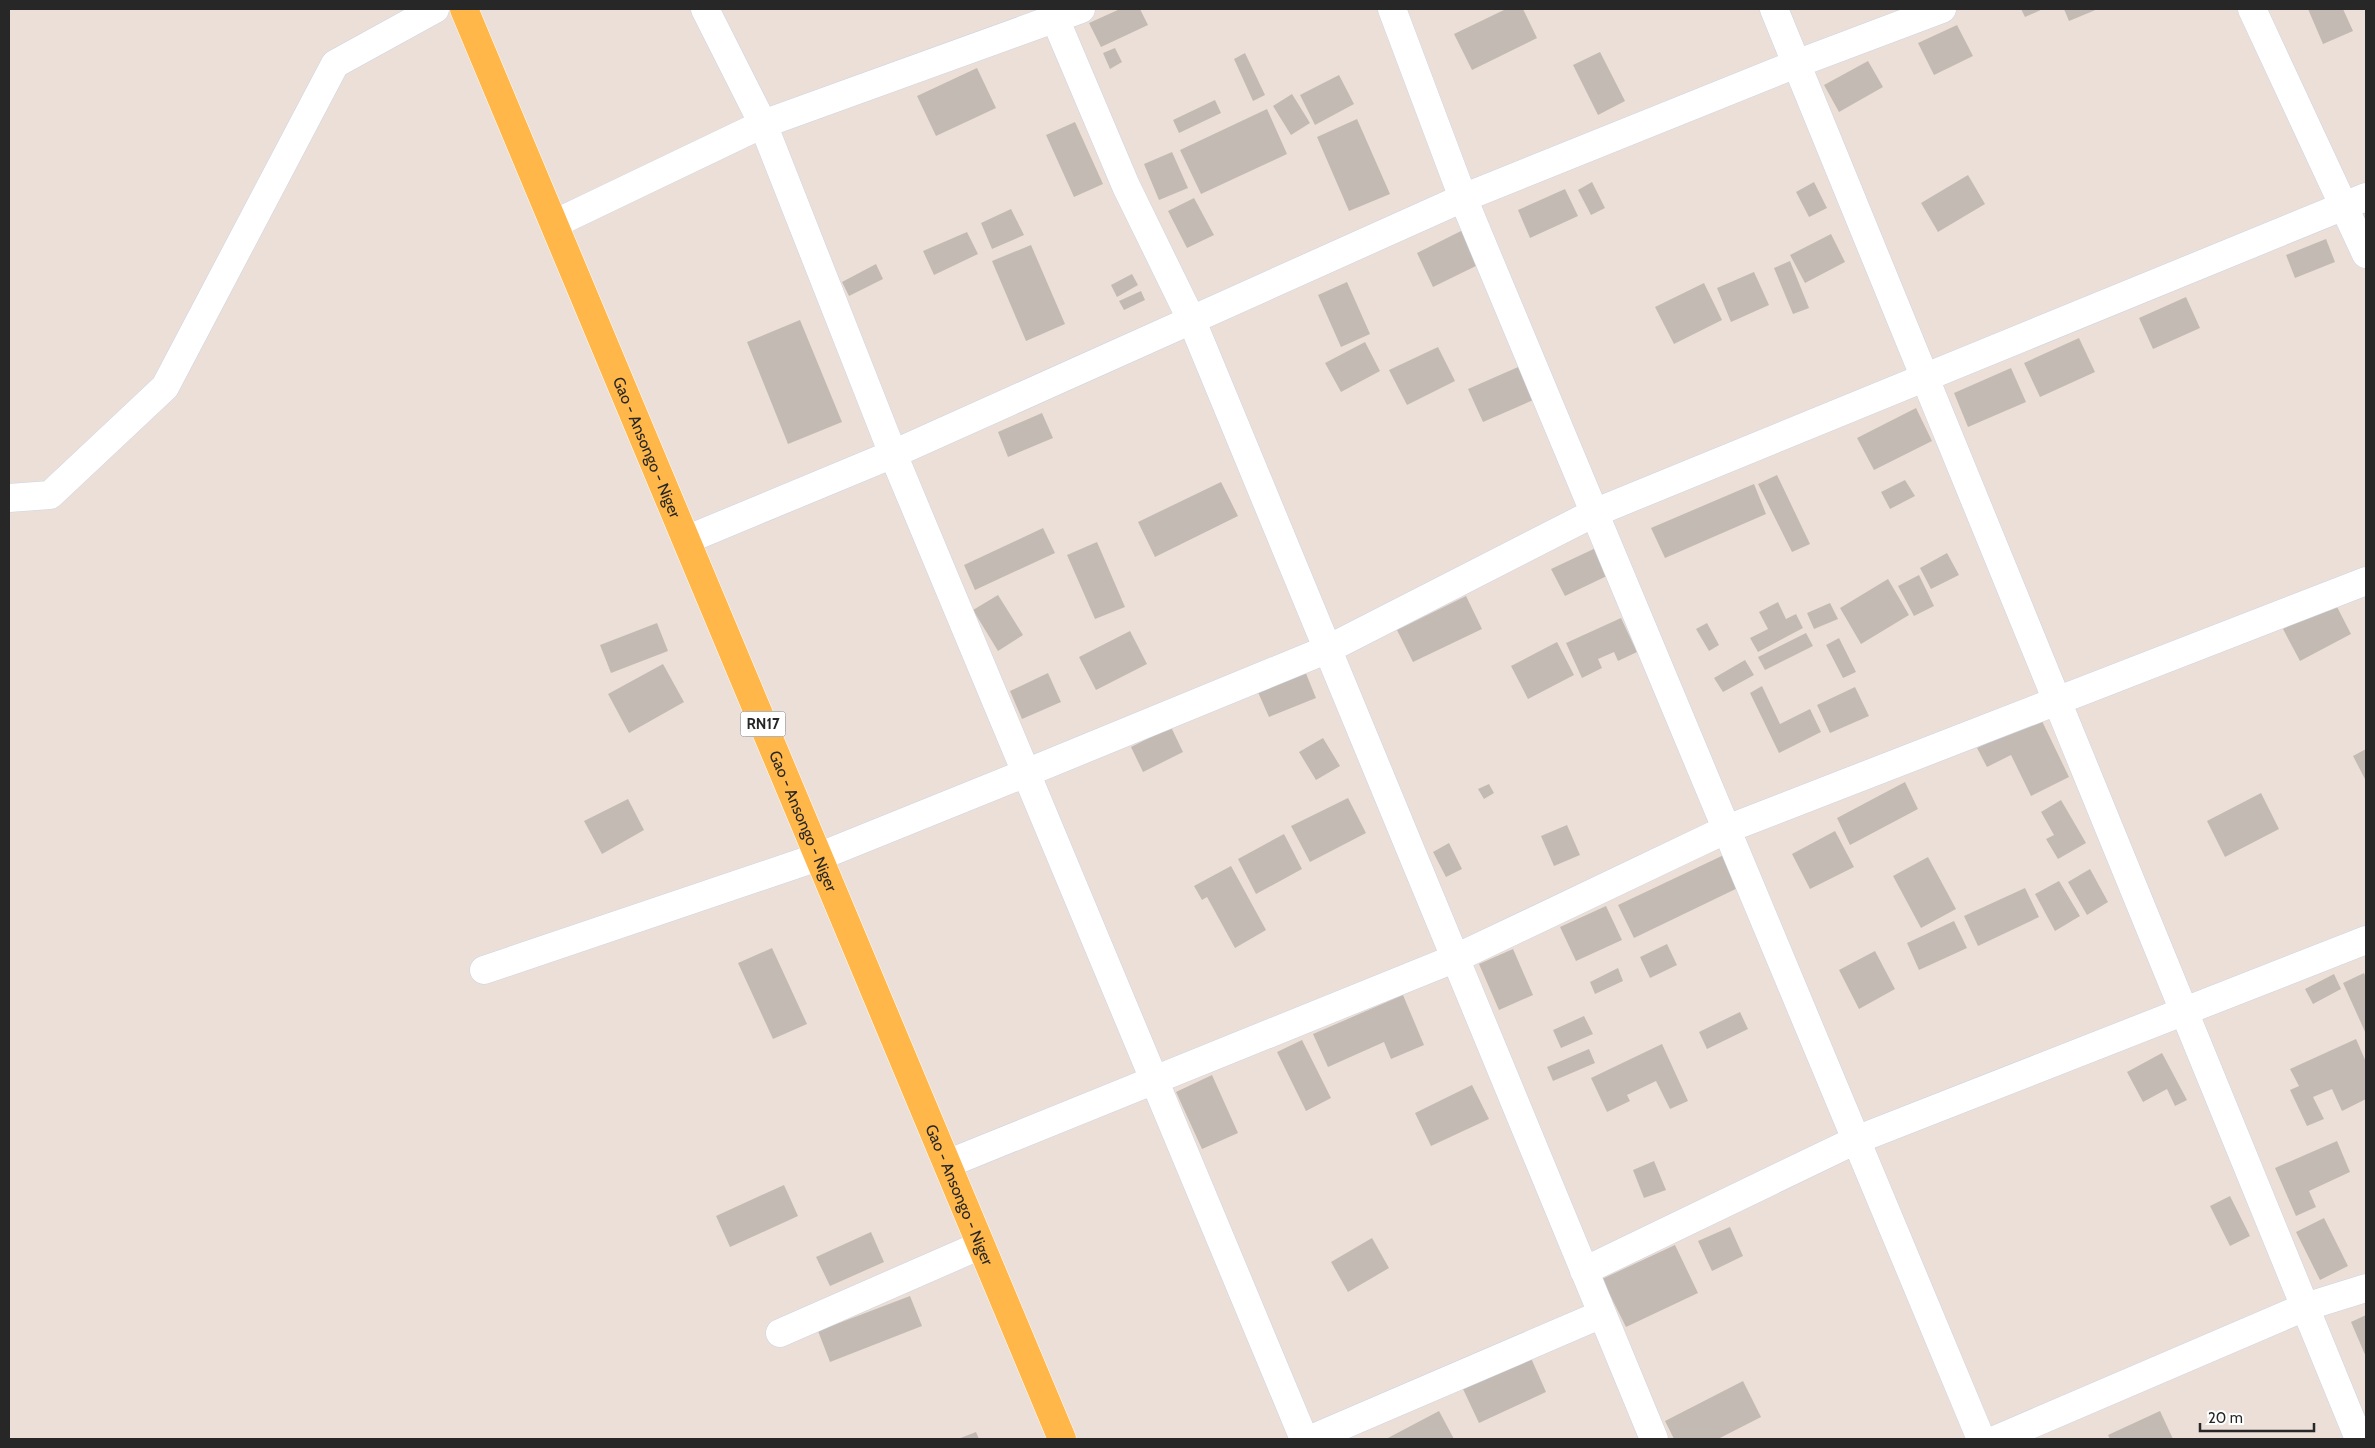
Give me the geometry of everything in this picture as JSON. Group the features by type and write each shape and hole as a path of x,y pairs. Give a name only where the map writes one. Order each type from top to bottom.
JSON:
{"main road":[{"name":"Gao - Ansongo - Niger","path":"464,9 1062,1439"}],"street":[{"path":"9,498 50,494 165,387 335,64 435,9"},
{"path":"706,9 763,124 893,454 1304,1439"},
{"path":"1392,9 1463,198 1981,1439"},
{"path":"1774,9 2359,1439"},
{"path":"686,540 893,454 1463,198 1796,64 1942,9"},
{"path":"2252,9 2354,202 2366,254"},
{"path":"554,224 763,124 1063,12 1126,186 1192,321 1654,1439"},
{"path":"484,970 818,857 1328,649 1594,513 2354,202"},
{"path":"947,1164 1456,958 1726,830 2366,581"},
{"path":"1584,1271 1856,1140 2183,1010 2366,940"},
{"path":"780,1333 981,1245"},
{"path":"1997,1439 2304,1307 2366,1288"},
{"path":"1311,1439 1602,1314"}],"building":[{"path":"1120,9 1140,9 1148,25 1101,47 1089,23"},
{"path":"1506,9 1523,9 1537,38 1472,70 1454,34"},
{"path":"2021,9 2043,9 2025,17"},
{"path":"2064,9 2098,9 2069,21"},
{"path":"2308,9 2343,9 2353,31 2323,44"},
{"path":"1957,25 1973,56 1934,75 1918,43"},
{"path":"1115,48 1122,62 1110,69 1103,53"},
{"path":"1600,52 1625,101 1598,115 1573,65"},
{"path":"1245,53 1265,95 1253,101 1234,59"},
{"path":"1868,61 1883,87 1839,112 1824,85"},
{"path":"977,68 996,108 936,136 917,96"},
{"path":"1339,75 1354,104 1315,125 1300,95"},
{"path":"1292,94 1310,123 1291,135 1273,106"},
{"path":"1215,100 1221,113 1179,133 1173,120"},
{"path":"1267,109 1287,154 1201,194 1180,150"},
{"path":"1357,119 1390,194 1349,211 1317,137"},
{"path":"1075,122 1103,184 1074,197 1046,135"},
{"path":"1172,152 1188,188 1159,200 1144,164"},
{"path":"1968,175 1985,204 1938,232 1921,203"},
{"path":"1592,182 1605,208 1591,215 1578,190"},
{"path":"1814,182 1827,208 1809,217 1796,192"},
{"path":"1565,189 1578,216 1530,238 1518,210"},
{"path":"1194,198 1214,235 1187,248 1168,211"},
{"path":"1011,209 1024,235 992,249 981,223"},
{"path":"1465,229 1482,263 1433,287 1417,253"},
{"path":"967,232 978,254 934,275 923,251"},
{"path":"1831,234 1845,262 1805,283 1790,255"},
{"path":"2326,239 2335,262 2295,278 2286,255"},
{"path":"1031,245 1065,324 1026,341 992,261"},
{"path":"1790,261 1809,308 1793,314 1774,268"},
{"path":"876,264 883,279 849,296 842,282"},
{"path":"1754,272 1769,305 1731,322 1717,288"},
{"path":"1132,274 1138,285 1117,297 1111,285"},
{"path":"1347,282 1370,334 1341,347 1318,295"},
{"path":"1704,283 1722,320 1674,344 1655,307"},
{"path":"1141,291 1145,300 1124,310 1119,301"},
{"path":"2186,297 2200,328 2153,349 2139,318"},
{"path":"800,320 842,422 788,444 747,342"},
{"path":"2079,338 2095,372 2040,397 2024,363"},
{"path":"1365,342 1380,371 1341,392 1325,363"},
{"path":"1438,347 1455,381 1407,405 1389,370"},
{"path":"1525,364 1540,397 1483,422 1468,389"},
{"path":"2011,368 2026,402 1968,427 1954,393"},
{"path":"1916,408 1932,441 1874,470 1857,438"},
{"path":"1042,413 1053,438 1008,457 998,432"},
{"path":"1777,475 1810,544 1792,552 1758,484"},
{"path":"1905,480 1915,496 1890,509 1881,492"},
{"path":"1221,482 1238,516 1155,557 1138,522"},
{"path":"1754,484 1766,514 1665,558 1651,528"},
{"path":"1043,528 1055,553 975,590 964,565"},
{"path":"1097,542 1125,607 1095,619 1067,555"},
{"path":"1600,546 1613,573 1565,596 1551,569"},
{"path":"1947,553 1959,575 1931,589 1920,568"},
{"path":"1919,575 1934,606 1914,616 1898,586"},
{"path":"1888,579 1909,615 1861,644 1840,608"},
{"path":"998,595 1023,635 998,651 973,610"},
{"path":"1466,596 1482,629 1413,662 1397,630"},
{"path":"2334,601 2351,634 2300,661 2283,629"},
{"path":"1778,602 1786,619 1796,614 1803,628 1758,652 1750,638 1768,629 1759,612"},
{"path":"1830,603 1838,619 1814,629 1807,613"},
{"path":"1621,618 1637,652 1618,661 1614,652 1598,659 1602,668 1582,678 1566,643"},
{"path":"657,623 668,651 611,673 600,645"},
{"path":"1707,623 1719,645 1709,651 1696,629"},
{"path":"1130,631 1147,664 1096,690 1079,657"},
{"path":"1806,633 1813,646 1765,670 1758,657"},
{"path":"1839,638 1856,672 1843,678 1826,645"},
{"path":"1557,642 1574,675 1528,699 1511,666"},
{"path":"1745,660 1754,675 1723,692 1714,678"},
{"path":"663,664 684,702 629,733 608,694"},
{"path":"1305,671 1316,698 1269,717 1257,690"},
{"path":"1048,673 1061,702 1022,719 1010,691"},
{"path":"1762,686 1780,724 1810,709 1821,732 1779,753 1750,693"},
{"path":"1855,687 1869,716 1830,733 1817,705"},
{"path":"2040,717 2069,777 2031,796 2011,755 1987,767 1977,748"},
{"path":"1171,727 1183,752 1143,772 1131,747"},
{"path":"1323,738 1340,766 1316,780 1299,752"},
{"path":"2366,749 2366,781 2353,756"},
{"path":"1905,782 1918,809 1850,845 1837,818"},
{"path":"1489,784 1494,793 1484,799 1478,789"},
{"path":"2261,793 2279,829 2225,857 2207,821"},
{"path":"1348,798 1366,833 1310,862 1291,826"},
{"path":"628,799 644,830 602,854 584,821"},
{"path":"2061,800 2086,843 2058,859 2046,839 2054,835 2041,812"},
{"path":"1567,825 1580,855 1554,866 1541,836"},
{"path":"1835,831 1854,867 1810,889 1792,854"},
{"path":"1284,834 1302,869 1256,894 1238,859"},
{"path":"1449,843 1462,869 1446,877 1433,852"},
{"path":"1728,853 1744,885 1634,938 1618,905"},
{"path":"1928,857 1956,909 1921,928 1893,876"},
{"path":"1231,866 1266,930 1235,948 1207,897 1202,900 1194,886"},
{"path":"2090,869 2108,902 2087,915 2068,882"},
{"path":"2059,881 2080,916 2055,931 2035,894"},
{"path":"2025,888 2039,917 1978,946 1964,916"},
{"path":"1606,906 1622,940 1576,961 1560,927"},
{"path":"1954,921 1967,948 1919,970 1907,943"},
{"path":"1667,944 1677,965 1650,978 1640,957"},
{"path":"772,948 807,1024 773,1039 738,963"},
{"path":"1513,949 1533,995 1499,1010 1479,964"},
{"path":"1875,951 1895,989 1859,1009 1839,970"},
{"path":"1618,968 1623,981 1595,994 1590,982"},
{"path":"2364,973 2366,978 2366,1034 2343,983"},
{"path":"2334,974 2341,989 2313,1004 2305,989"},
{"path":"1403,995 1424,1045 1391,1059 1384,1042 1328,1067 1313,1034"},
{"path":"1740,1012 1748,1029 1707,1049 1699,1032"},
{"path":"1584,1016 1593,1034 1561,1048 1553,1030"},
{"path":"2356,1039 2366,1062 2366,1099 2342,1111 2332,1089 2313,1097 2324,1119 2307,1126 2290,1090 2299,1086 2290,1069"},
{"path":"1302,1040 1331,1098 1306,1111 1277,1052"},
{"path":"1662,1044 1688,1101 1670,1109 1656,1081 1627,1095 1630,1101 1607,1112 1591,1078"},
{"path":"1589,1049 1595,1063 1553,1081 1547,1067"},
{"path":"2162,1053 2187,1100 2175,1106 2167,1089 2143,1102 2127,1072"},
{"path":"1212,1075 1238,1133 1202,1149 1176,1092"},
{"path":"1472,1085 1489,1119 1431,1146 1415,1113"},
{"path":"2337,1141 2350,1172 2309,1191 2316,1207 2296,1216 2275,1168"},
{"path":"1654,1161 1666,1190 1644,1198 1633,1170"},
{"path":"784,1185 798,1216 730,1247 716,1216"},
{"path":"2230,1196 2250,1236 2230,1246 2210,1206"},
{"path":"2324,1218 2348,1266 2320,1280 2296,1232"},
{"path":"1730,1227 1743,1256 1712,1271 1698,1241"},
{"path":"871,1232 884,1262 830,1286 816,1257"},
{"path":"1372,1238 1389,1268 1348,1292 1331,1262"},
{"path":"1675,1245 1698,1293 1626,1327 1602,1279"},
{"path":"910,1296 922,1326 830,1362 818,1331"},
{"path":"2366,1315 2366,1357 2351,1322"},
{"path":"1531,1358 1546,1392 1479,1423 1463,1389"},
{"path":"1743,1381 1761,1417 1718,1439 1674,1439 1665,1421"},
{"path":"1439,1411 1454,1439 1386,1439"},
{"path":"2160,1411 2173,1439 2110,1439 2108,1435"},
{"path":"976,1432 979,1439 958,1439"}]}
